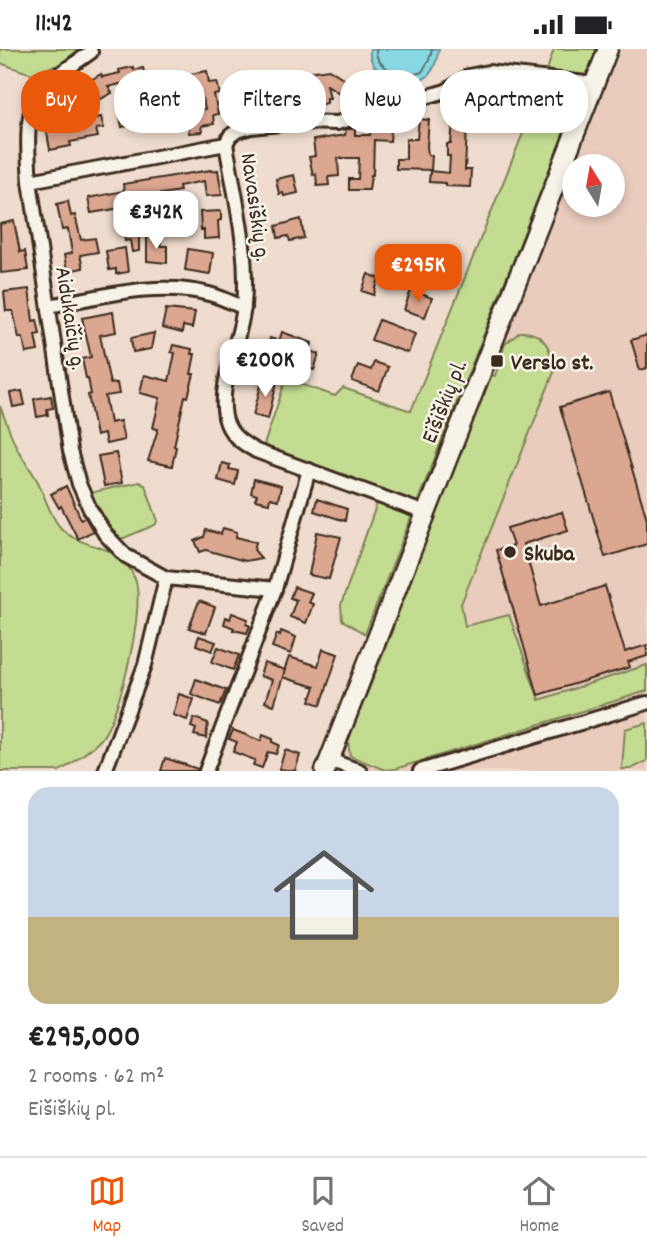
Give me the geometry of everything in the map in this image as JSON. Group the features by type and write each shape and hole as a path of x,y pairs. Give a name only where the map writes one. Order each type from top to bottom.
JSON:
{"main road":[{"name":"Eišiškių pl.","path":"327,766 608,49"}],"street":[{"name":"Aidukaičių g.","path":"91,52 44,86 33,100 28,155 70,451 79,484 105,534 126,556 166,578 275,589"},
{"path":"226,144 230,136 237,131 251,127 300,122 337,123 409,103 446,91 478,73 596,83"},
{"name":"Navasiškių g.","path":"30,181 226,144 244,259 244,308 225,390 226,419 237,440 257,451 425,513"},
{"path":"49,306 146,289 178,288 212,294 244,308"},
{"path":"206,771 275,589 309,470"},
{"path":"106,771 145,665 166,578"},
{"path":"420,771 647,703"},
{"path":"327,766 360,771"}],"shaded area":[{"path":"617,49 647,49 647,771 332,771 562,188 562,217 625,217 625,154 576,154 584,133 588,133 588,122"}],"green space":[{"path":"0,49 79,49 58,66 46,70 21,70 0,63"},
{"path":"554,49 597,49 588,72 547,70"},
{"path":"523,133 564,133 365,634 342,620 341,605 382,489 263,448 286,379 335,396 343,388 411,411"},
{"path":"520,332 536,335 546,343 554,372 461,604 465,626 509,615 539,700 647,665 647,691 385,770 350,756 348,741 393,629 396,609 482,392 492,375 495,376 505,344"},
{"path":"0,406 16,446 38,482 59,526 68,535 119,557 135,579 137,612 134,635 116,708 101,739 59,771 0,771"},
{"path":"139,482 145,485 158,521 155,525 124,538 113,538 102,523 90,496 94,492"},
{"path":"647,723 647,761 631,769 622,769 625,729"}],"water":[{"path":"370,49 439,49 435,65 426,76 426,70 378,70 370,58"}],"building":[{"path":"329,69 340,76 340,93 327,85 330,98 327,98 326,103 326,70 322,70"},
{"path":"205,71 209,83 217,82 219,94 214,95 218,114 213,115 214,124 205,125 205,109"},
{"path":"101,74 102,77 114,74 114,86 108,87 112,93 100,100"},
{"path":"426,120 429,120 427,146 428,155 432,155 431,170 396,169 396,159 406,159 406,139 417,139 418,133 426,133"},
{"path":"47,133 97,133 98,137 70,142 71,146 50,150"},
{"path":"345,133 391,133 390,141 374,140 373,175 369,190 349,190 349,179 358,179 359,158 338,158 339,176 328,177 329,185 317,186 316,174 313,175 309,157 315,156 313,140"},
{"path":"452,133 467,133 465,170 471,170 470,187 429,182 430,171 449,173 450,156 447,156 447,144 451,144"},
{"path":"218,170 222,195 206,196 204,181 179,186 180,191 143,197 145,211 128,214 127,207 91,213 88,198 124,191 123,184"},
{"path":"294,175 298,193 284,196 283,193 279,194 276,179"},
{"path":"68,201 71,216 75,215 81,240 95,238 98,252 80,255 83,268 67,271 64,255 72,253 68,229 62,230 57,204"},
{"path":"221,211 221,220 218,221 219,238 204,239 200,212"},
{"path":"301,219 304,238 290,241 288,236 278,238 276,226"},
{"path":"14,221 20,252 25,251 28,270 1,273 0,224"},
{"path":"134,222 136,231 139,231 139,251 132,252 130,240 125,241 124,232 128,232 127,223"},
{"path":"147,237 159,237 161,246 167,246 167,263 147,261"},
{"path":"125,248 128,272 116,274 116,269 109,270 106,251"},
{"path":"188,249 213,253 210,274 185,270"},
{"path":"435,249 453,259 449,271 426,265 431,251 434,252"},
{"path":"368,274 379,278 374,295 362,291"},
{"path":"29,289 33,321 37,320 40,334 35,335 38,351 26,353 23,338 19,338 13,311 6,311 4,292"},
{"path":"411,290 432,298 425,317 404,310"},
{"path":"166,309 195,312 192,328 183,326 182,333 162,328"},
{"path":"113,312 116,332 100,335 110,384 117,383 119,394 105,396 110,423 120,421 124,440 106,444 104,434 96,436 88,395 91,394 82,359 91,357 82,318"},
{"path":"379,320 415,334 408,353 371,340"},
{"path":"282,332 312,343 310,351 319,354 314,370 266,354 270,338 279,341"},
{"path":"154,333 151,349 133,352 131,338"},
{"path":"647,335 647,368 640,370 631,340"},
{"path":"173,345 192,349 191,354 195,354 191,374 194,374 188,397 185,396 172,466 148,461 158,429 153,428 160,398 140,393 144,375 169,381 175,353 171,352"},
{"path":"374,362 388,367 379,391 352,381 358,365 371,370"},
{"path":"263,378 277,382 268,419 253,415"},
{"path":"22,391 25,405 13,407 10,393"},
{"path":"609,392 647,519 647,544 605,557 560,407"},
{"path":"51,396 53,408 47,409 48,415 37,417 34,399"},
{"path":"116,453 122,483 104,486 98,456"},
{"path":"222,463 230,465 229,469 238,471 235,485 218,480"},
{"path":"254,479 281,486 278,500 270,498 269,503 255,500 257,495 251,493"},
{"path":"66,486 81,519 85,517 93,531 78,539 61,506 59,508 51,494"},
{"path":"317,499 347,509 345,521 314,511"},
{"path":"562,512 568,530 523,544 541,606 605,586 625,652 647,645 647,656 628,662 630,667 538,695 496,550 513,546 507,528"},
{"path":"223,528 237,532 236,537 256,542 254,550 261,558 245,561 206,550 200,552 195,541 204,537 206,530 221,534"},
{"path":"317,532 341,537 329,579 309,575"},
{"path":"294,587 312,593 308,602 313,604 306,623 290,617 296,600 290,598"},
{"path":"199,601 215,607 206,633 189,628"},
{"path":"232,613 248,619 246,624 250,626 247,633 233,630 234,628 224,624 226,617 230,619"},
{"path":"281,631 296,637 291,654 272,647"},
{"path":"199,636 216,642 212,651 196,645"},
{"path":"218,647 239,655 233,670 212,662"},
{"path":"323,649 338,654 321,705 310,701 315,687 282,677 289,657 318,666"},
{"path":"264,663 285,670 274,705 265,702 272,680 260,676"},
{"path":"196,679 226,690 220,705 191,694"},
{"path":"179,694 194,699 187,720 173,715"},
{"path":"194,718 208,723 206,738 194,735 196,729 191,727"},
{"path":"233,730 261,741 263,735 273,739 272,742 279,745 276,754 268,752 262,768 253,765 255,760 233,752 237,742 229,739"},
{"path":"285,750 300,755 295,771 279,769"},
{"path":"165,758 198,769 161,771"}],"place":[{"name":"Verslo st.","path":"497,361"},
{"name":"Skuba","path":"510,552"}]}
